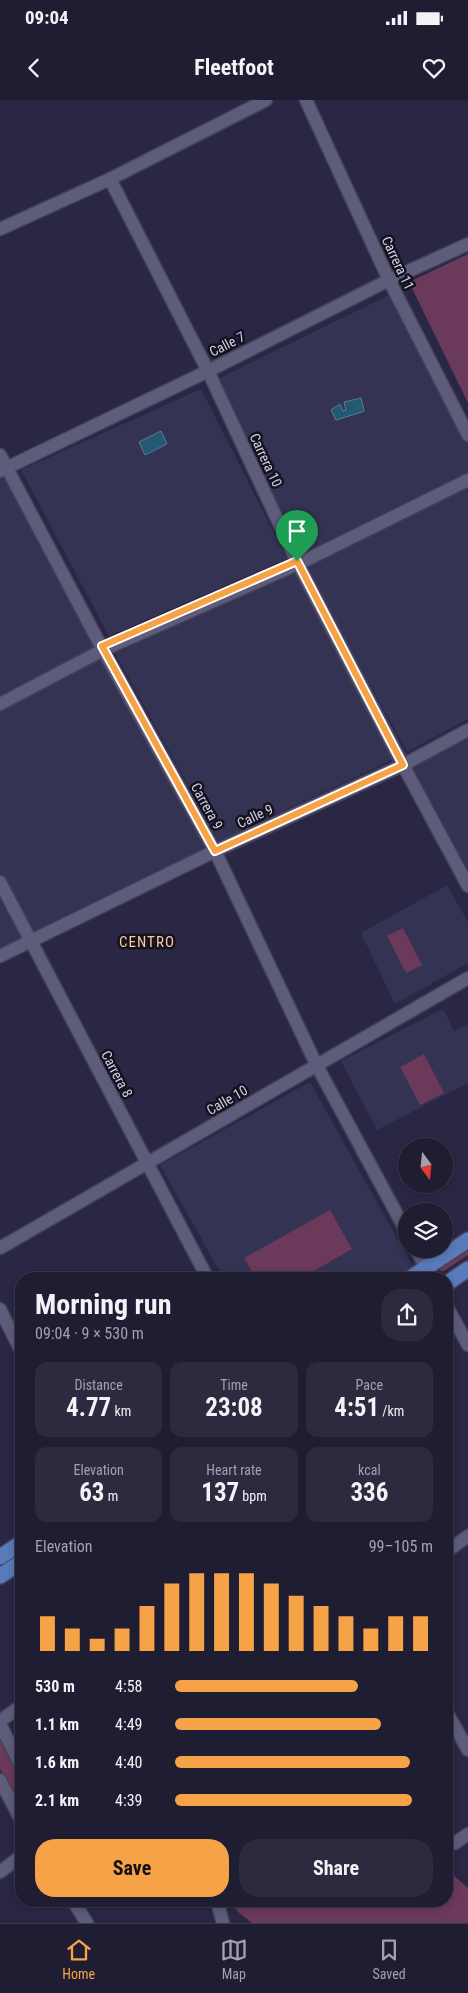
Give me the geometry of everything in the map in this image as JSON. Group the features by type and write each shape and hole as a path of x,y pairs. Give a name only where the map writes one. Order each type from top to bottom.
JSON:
{"main road":[{"path":"430,1272 468,1240"},
{"path":"453,1279 468,1269"},
{"path":"0,1557 15,1547"},
{"path":"0,1576 15,1566"}],"street":[{"path":"0,229 110,178 266,100"},
{"name":"Carrera 11","path":"306,100 388,280 468,435"},
{"name":"Carrera 10","path":"110,178 208,370 298,562 468,886"},
{"name":"Calle 7","path":"3,470 388,280 468,244"},
{"name":"Carrera 9","path":"0,455 3,470 215,851 317,1066 398,1216"},
{"path":"298,562 468,476"},
{"path":"0,704 103,648 298,562 468,480"},
{"name":"Calle 9","path":"0,956 215,851 403,765 468,730"},
{"name":"Carrera 8","path":"0,882 204,1272"},
{"name":"Calle 10","path":"0,1248 468,978"},
{"path":"421,1258 428,1272"},
{"path":"0,1309 15,1339"},
{"path":"453,1318 468,1345"},
{"path":"453,1547 468,1536"},
{"path":"15,1711 0,1722 15,1753"},
{"path":"453,1723 468,1750"},
{"path":"0,1780 15,1809"},
{"path":"453,1844 468,1834"},
{"path":"0,1872 15,1861"},
{"path":"77,1907 87,1923"},
{"path":"219,1907 223,1923"}],"shaded area":[{"path":"468,254 468,403 409,282"},
{"path":"391,294 468,444 468,475 301,555 218,379"},
{"path":"201,389 287,559 109,636 21,470"},
{"path":"6,475 96,647 0,696 0,478"},
{"path":"468,485 468,719 407,752 306,567"},
{"path":"296,570 392,760 219,841 115,653"},
{"path":"102,658 208,850 33,933 0,873 0,712"},
{"path":"468,735 468,870 411,766"},
{"path":"447,885 468,922 468,963 395,1004 361,933"},
{"path":"0,898 23,941 0,951"},
{"path":"403,928 422,965 406,973 387,936"},
{"path":"443,1009 454,1031 468,1024 468,1083 377,1130 341,1061"},
{"path":"424,1054 444,1093 420,1105 400,1067"},
{"path":"310,1082 398,1240 398,1258 408,1258 413,1267 406,1272 220,1272 160,1165"},
{"path":"330,1210 352,1249 312,1272 252,1272 244,1258"},
{"path":"468,1247 468,1255 444,1271 440,1271 439,1266"},
{"path":"0,1737 15,1766 15,1798 0,1769"},
{"path":"453,1875 468,1888 468,1923 252,1923 235,1907 453,1907"}],"water":[{"path":"361,398 364,411 336,420 331,410 340,404 343,411 346,410 344,402"},
{"path":"161,431 167,444 145,455 139,442"}],"district":[{"name":"CENTRO","path":"147,942"}],"route":[{"path":"297,561 403,765 215,851 102,646 297,561"}]}
